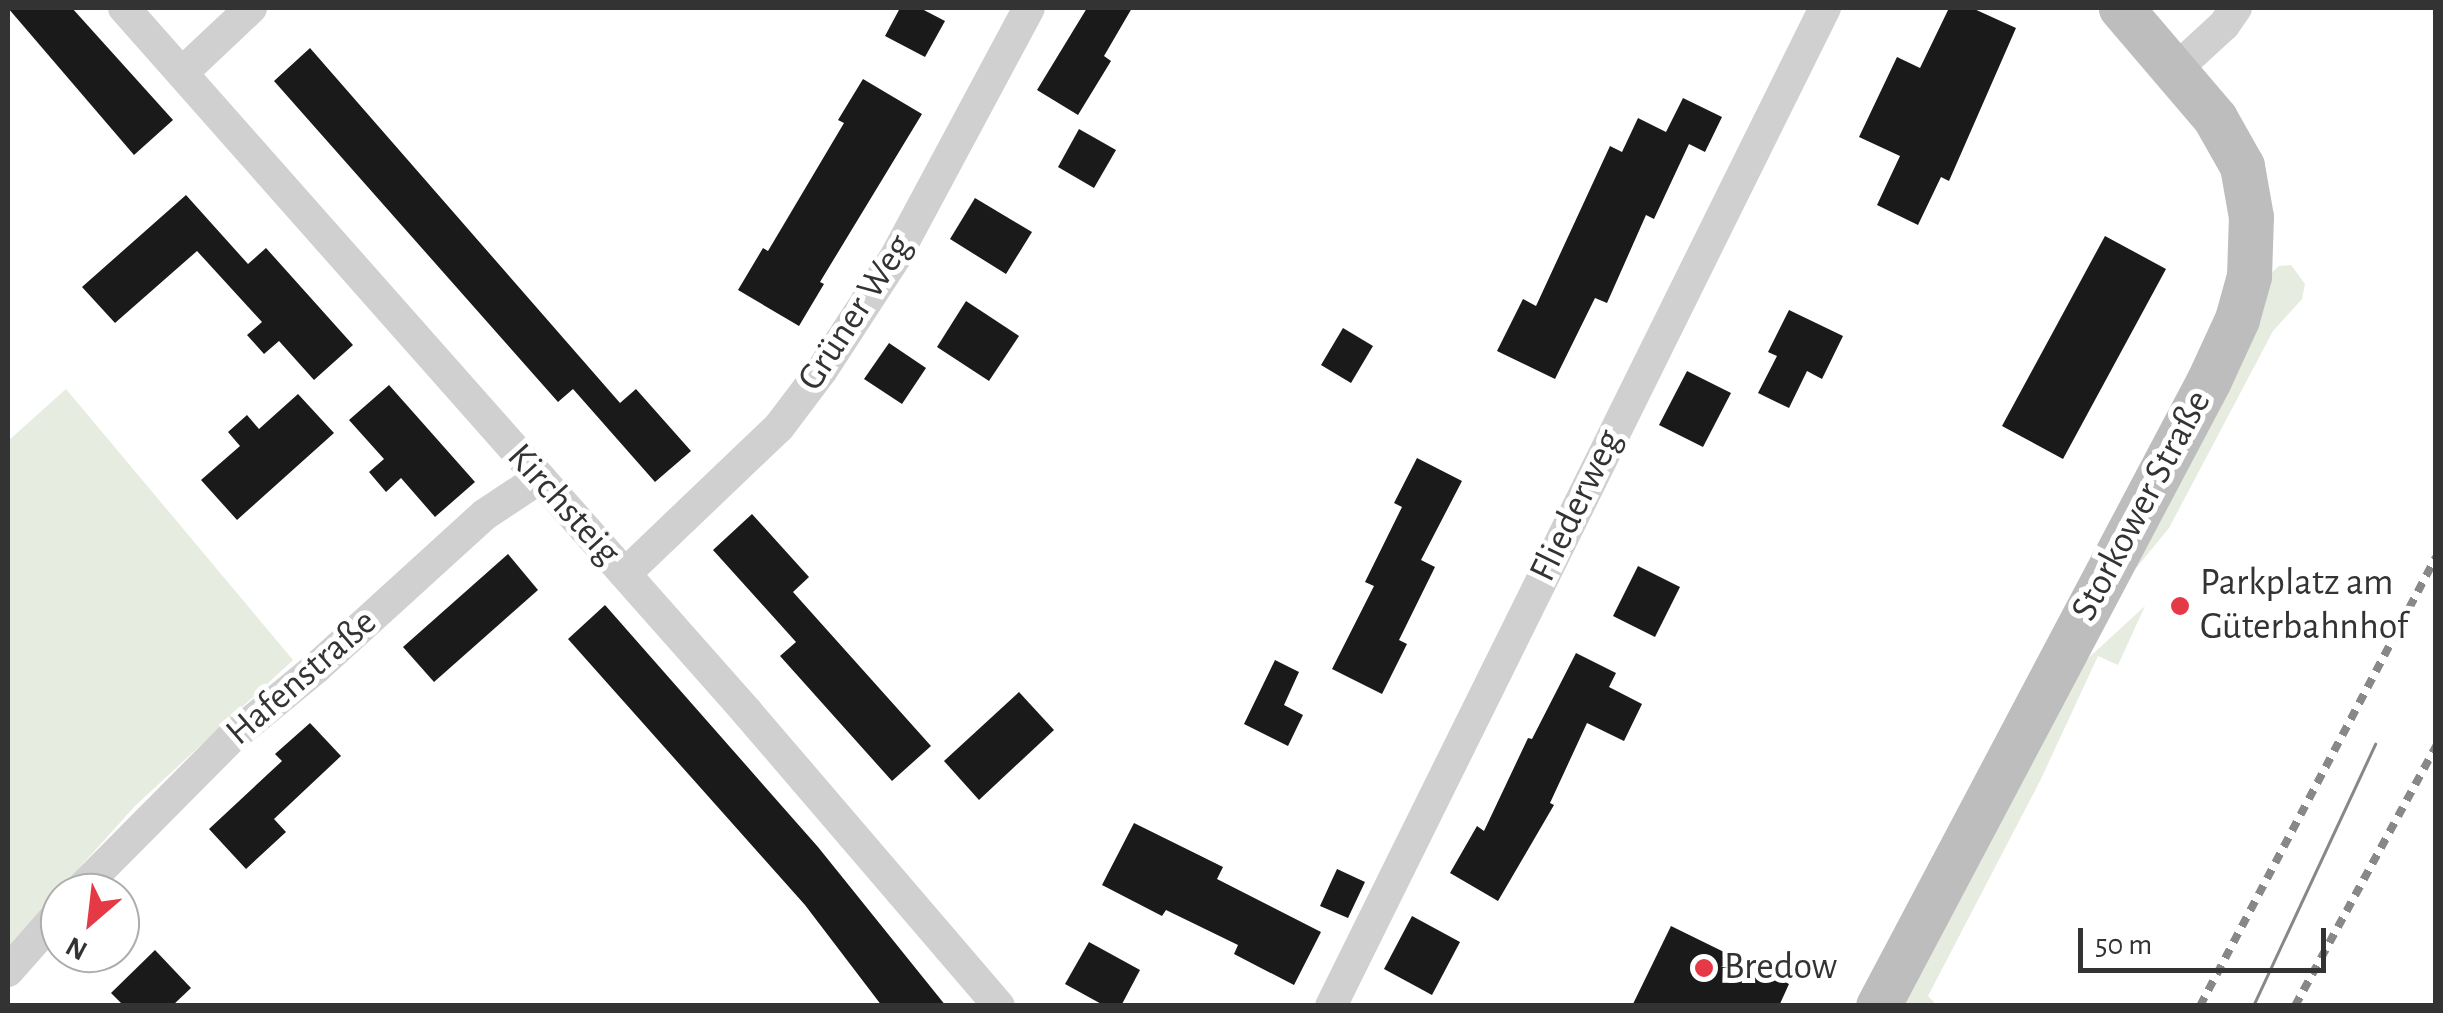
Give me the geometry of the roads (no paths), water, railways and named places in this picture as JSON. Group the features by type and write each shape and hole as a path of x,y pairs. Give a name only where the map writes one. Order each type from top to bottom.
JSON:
{"main road":[{"name":"Storkower Straße","path":"1878,1006 2170,455 2236,320 2249,276 2251,229 2242,166 2215,118 2120,8"}],"street":[{"name":"Kirchsteig","path":"124,8 625,574 998,1006"},
{"path":"182,73 251,8"},
{"name":"Grüner Weg","path":"625,574 779,427 822,370 896,256 1029,8"},
{"name":"Fliederweg","path":"1331,1006 1825,8"},
{"path":"2175,70 2224,25 2236,8"},
{"name":"Hafenstraße","path":"97,873 230,739 328,657 484,515 540,478"},
{"path":"8,972 40,935"}],"tram line":[{"path":"2253,1006 2375,744"}],"railway":[{"path":"2200,1006 2436,557"},
{"path":"2295,1006 2436,746"}],"place":[{"name":"Parkplatz am Güterbahnhof","path":"2180,606"},
{"name":"Bredow","path":"1704,968"}]}
